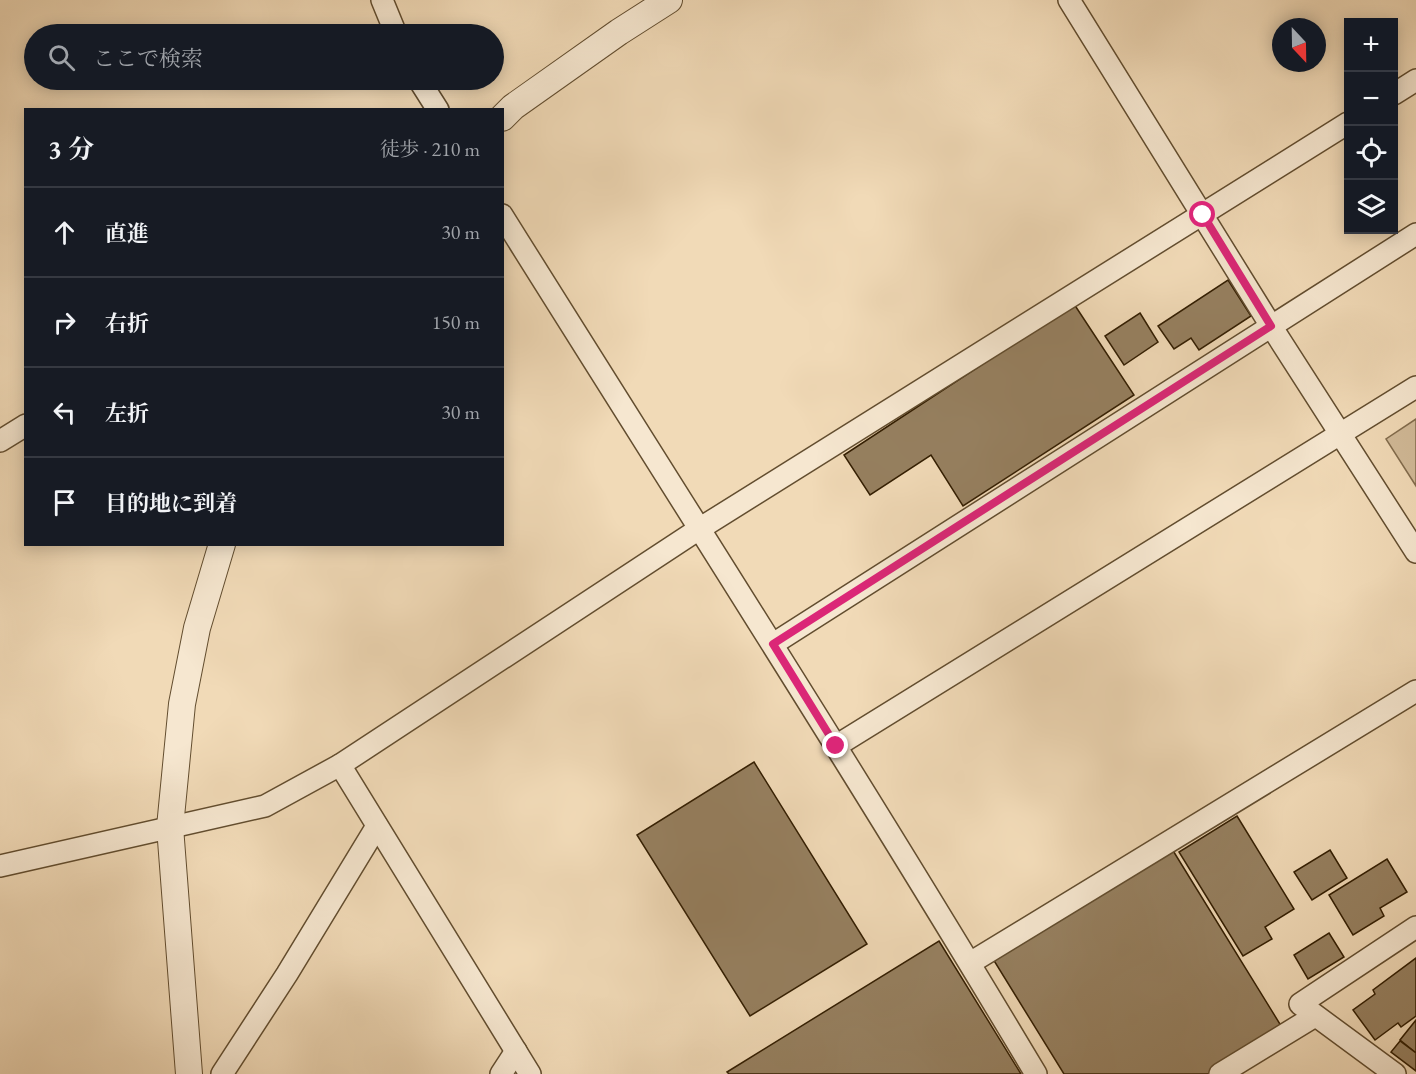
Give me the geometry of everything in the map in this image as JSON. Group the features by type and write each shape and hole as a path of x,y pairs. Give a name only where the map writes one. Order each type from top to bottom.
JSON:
{"street":[{"path":"382,0 392,24"},
{"path":"504,115 619,32 669,0"},
{"path":"1069,0 1271,326 1416,552"},
{"path":"1398,91 1416,80"},
{"path":"425,90 437,108"},
{"path":"0,866 265,806 340,765 699,529 1344,126"},
{"path":"504,217 773,644 1036,1074"},
{"path":"773,644 1416,234"},
{"path":"836,746 1416,387"},
{"path":"0,441 24,425"},
{"path":"189,1074 170,827 182,704 197,628 221,546"},
{"path":"970,963 1416,691"},
{"path":"340,765 530,1074"},
{"path":"222,1074 293,964 377,826"},
{"path":"1395,1074 1300,1004 1416,927"},
{"path":"1220,1074 1315,1016"},
{"path":"501,1074 516,1051"}],"shaded area":[{"path":"1416,419 1416,486 1386,439"}],"building":[{"path":"1228,280 1251,316 1199,350 1191,338 1174,349 1158,326"},
{"path":"1074,304 1134,395 963,506 931,455 870,495 844,455"},
{"path":"1140,313 1158,342 1124,365 1105,336"},
{"path":"754,762 867,944 750,1016 637,835"},
{"path":"1237,816 1294,909 1265,927 1272,939 1243,956 1179,852"},
{"path":"1172,849 1283,1029 1211,1074 1064,1074 993,959"},
{"path":"1330,850 1347,878 1312,900 1294,872"},
{"path":"1387,859 1407,892 1380,908 1384,916 1353,935 1329,895"},
{"path":"1329,933 1344,957 1308,979 1294,955"},
{"path":"939,941 1021,1074 729,1074 727,1072"},
{"path":"1416,958 1416,1016 1401,1027 1398,1023 1375,1040 1353,1010 1375,994 1373,990"},
{"path":"1416,1020 1416,1053 1400,1040"},
{"path":"1400,1041 1416,1053 1416,1071 1391,1052"}],"route":[{"path":"836,746 773,644 1271,326 1203,215"}]}
